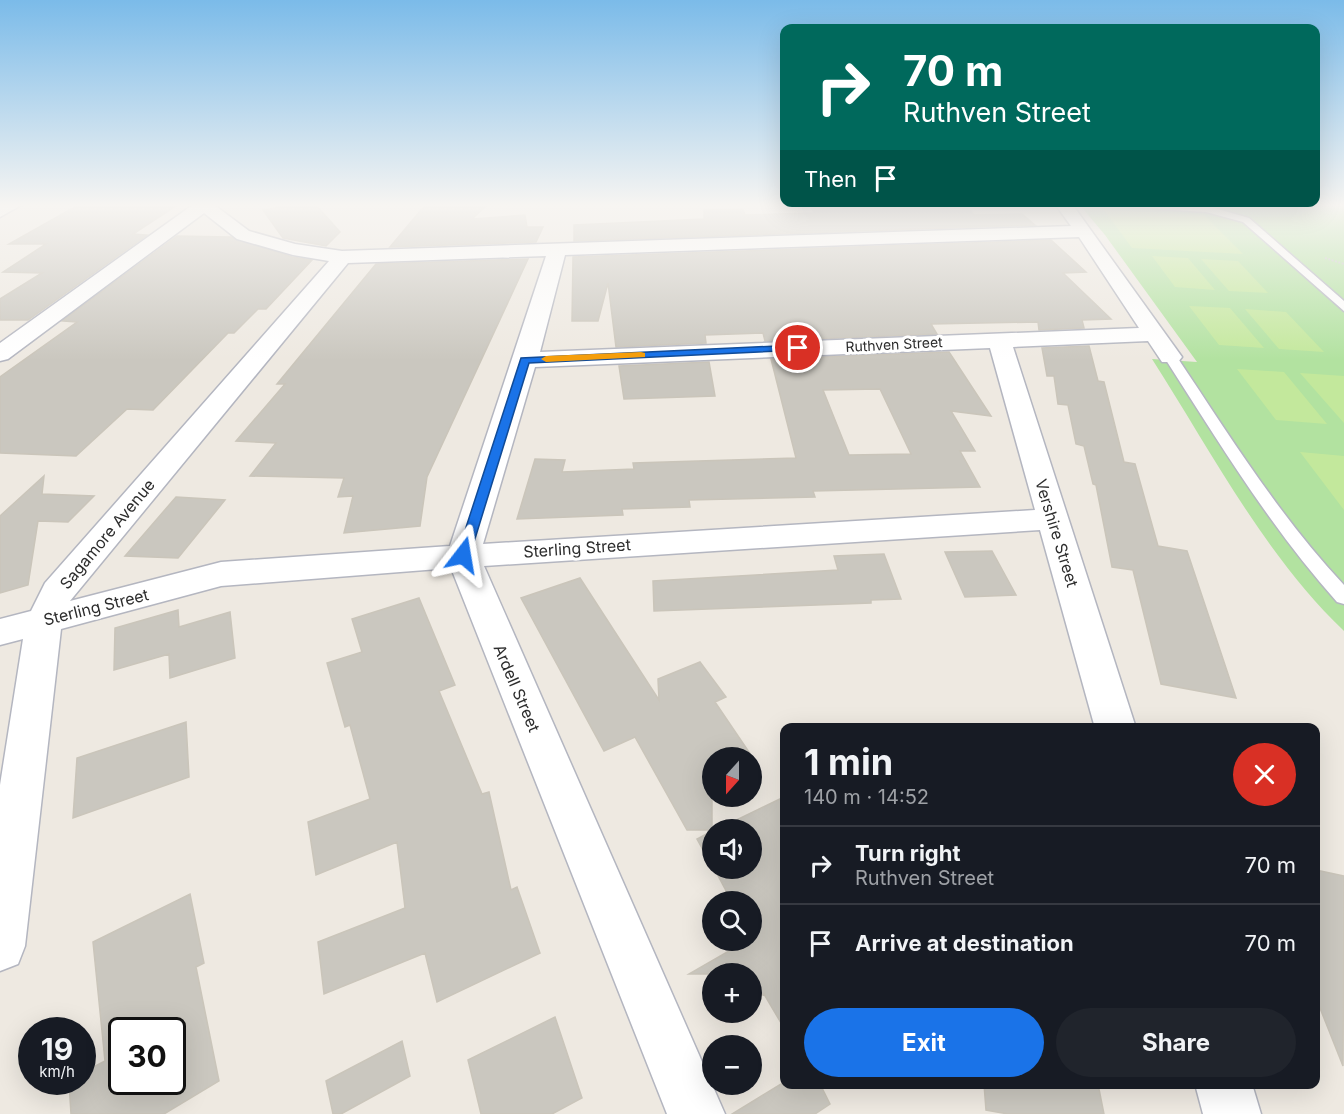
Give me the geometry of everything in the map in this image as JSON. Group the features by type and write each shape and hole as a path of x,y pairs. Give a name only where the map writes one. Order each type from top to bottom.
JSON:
{"street":[{"path":"0,354 134,256"},
{"path":"336,256 378,256"},
{"path":"463,555 556,256"},
{"path":"1101,256 1170,357"},
{"name":"Sagamore Avenue","path":"0,946 44,620 57,592 342,257"},
{"name":"Ruthven Street","path":"525,360 1154,334"},
{"name":"Vershire Street","path":"999,339 1114,723"},
{"name":"Sterling Street","path":"0,632 221,574 463,555 1053,519"},
{"name":"Ardell Street","path":"463,555 696,1114"},
{"path":"1224,1089 1232,1114"}],"lane":[{"path":"1287,256 1344,307"},
{"path":"1170,357 1229,447 1303,550 1344,597"}],"green space":[{"path":"1120,256 1344,256 1344,631 1315,602 1264,536 1152,359 1197,362"},
{"path":"1152,256 1188,258 1215,290 1175,287"},
{"path":"1201,259 1238,261 1268,293 1229,291"},
{"path":"1189,306 1230,308 1264,348 1219,345"},
{"path":"1245,309 1286,312 1324,352 1279,349"},
{"path":"1237,369 1284,372 1327,424 1276,420"},
{"path":"1300,373 1344,376 1344,423"},
{"path":"1300,452 1344,456 1344,510"}],"building":[{"path":"28,256 118,256 28,320 0,320 0,299 42,273 3,272"},
{"path":"150,256 289,256 312,260 266,309 258,309 234,333 228,333 153,410 127,409 76,456 0,453 0,377 77,322 62,321"},
{"path":"1068,256 1086,272 1063,273 1111,319 1082,320 1084,328 1039,330 1038,322 931,324 937,334 765,341 763,333 705,335 706,343 616,347 608,283 598,321 572,321 573,257"},
{"path":"528,259 427,477 420,526 344,533 353,496 338,497 344,478 250,476 276,443 236,441 285,384 277,384 376,264"},
{"path":"1089,346 1098,381 1104,382 1124,462 1135,464 1158,546 1187,551 1236,698 1161,684 1133,570 1112,567 1096,485 1093,484 1084,446 1076,444 1068,405 1058,404 1054,376 1047,376 1042,348"},
{"path":"949,352 991,416 951,411 975,451 960,451 980,487 813,491 815,497 689,500 690,507 622,509 623,515 517,519 535,459 565,460 562,472 634,469 633,463 796,458 771,359","holes":["880,389 911,454 849,455 823,390"]},
{"path":"709,362 715,396 624,399 619,366"},
{"path":"44,476 42,494 94,496 68,522 38,521 28,585 0,593 0,516"},
{"path":"176,497 225,500 178,558 125,556"},
{"path":"992,551 1016,595 965,597 945,552"},
{"path":"884,554 901,599 871,600 871,603 654,611 653,581 838,570 834,556"},
{"path":"580,578 659,700 658,679 700,662 726,697 715,702 746,747 702,747 702,807 712,807 712,819 702,819 702,830 687,830 635,737 604,751 521,598"},
{"path":"419,598 455,685 439,691 482,794 489,792 511,890 517,887 540,953 437,1002 425,953 324,994 318,942 405,908 397,842 316,875 308,822 370,799 350,725 345,727 327,663 362,652 352,619"},
{"path":"178,610 179,627 230,612 235,658 170,678 169,654 114,670 115,628"},
{"path":"186,722 189,777 73,818 77,758"},
{"path":"780,799 780,1021 764,994 762,995 762,963 708,963 729,951 762,951 762,891 726,891 720,879 762,879 762,819 739,819"},
{"path":"702,836 702,848 697,839"},
{"path":"1320,871 1344,876 1343,1066 1320,1008"},
{"path":"190,894 204,963 196,967 219,1081 164,1114 71,1114 70,1095 96,1095 96,1066 105,1061 93,942"},
{"path":"702,967 702,974 689,974"},
{"path":"555,1017 582,1098 552,1114 481,1114 468,1060"},
{"path":"402,1041 410,1076 341,1114 333,1114 326,1081"},
{"path":"780,1085 780,1089 822,1089 830,1104 815,1114 732,1114"},
{"path":"984,1089 1099,1089 1104,1114 1008,1114 986,1110"}],"slow traffic":[{"path":"546,359 641,355"}],"route":[{"path":"463,555 525,360 798,348"}]}
